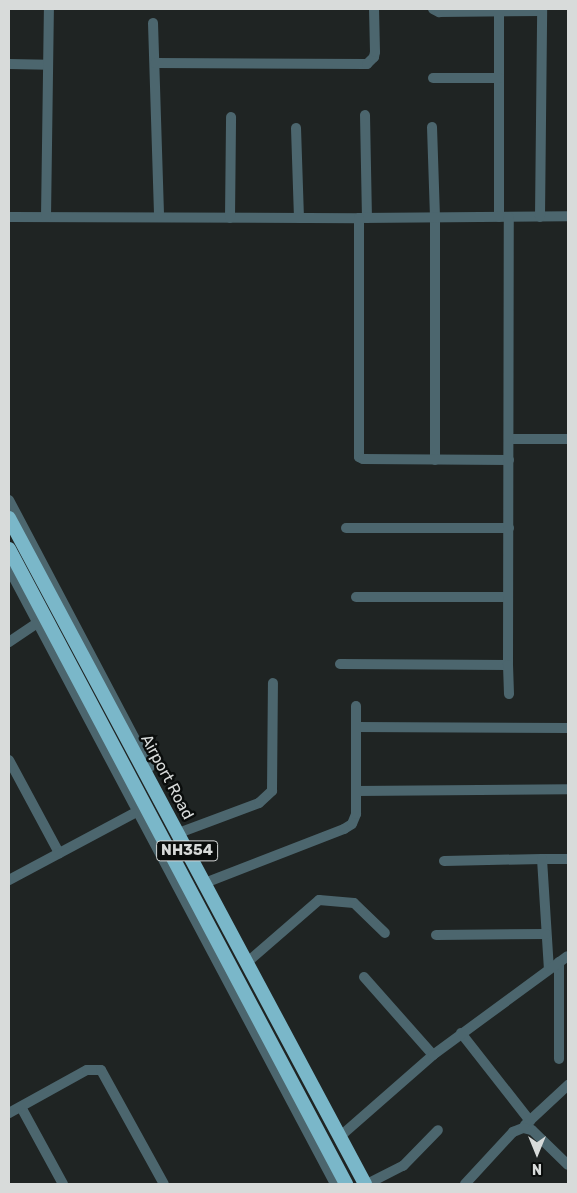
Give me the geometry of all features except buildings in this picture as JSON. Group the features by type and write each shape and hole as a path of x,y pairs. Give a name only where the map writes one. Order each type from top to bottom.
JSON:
{"highway":[{"name":"Airport Road","path":"9,518 369,1184"},
{"name":"Airport Road","path":"9,549 142,809 346,1184"}],"street":[{"path":"46,217 49,9"},
{"path":"155,63 367,64 374,57 375,52 374,9"},
{"path":"434,9 439,12 542,10 540,217"},
{"path":"492,11 499,78 504,217 509,439 509,694"},
{"path":"153,23 159,217"},
{"path":"9,64 48,65"},
{"path":"433,78 499,78"},
{"path":"365,115 358,455 363,459 509,460"},
{"path":"230,218 231,117"},
{"path":"296,128 299,218"},
{"path":"432,128 435,460"},
{"path":"9,217 363,218 568,216"},
{"path":"509,439 568,439"},
{"path":"9,500 250,959 344,1133 369,1184 403,1166 438,1130"},
{"path":"346,528 509,528"},
{"path":"9,569 37,623 142,809 335,1184"},
{"path":"356,597 508,597"},
{"path":"9,642 37,623"},
{"path":"340,664 508,665"},
{"path":"184,831 259,803 267,798 272,790 273,683"},
{"path":"210,881 349,827 355,819 356,706"},
{"path":"356,727 568,728"},
{"path":"9,760 59,853"},
{"path":"356,791 568,788"},
{"path":"9,880 142,809"},
{"path":"542,859 549,969"},
{"path":"444,860 568,859"},
{"path":"250,959 319,900 354,902 384,933"},
{"path":"436,935 546,934"},
{"path":"344,1133 433,1055 568,956"},
{"path":"559,962 560,1059"},
{"path":"364,977 433,1055"},
{"path":"461,1033 526,1125 568,1165"},
{"path":"9,1113 87,1070 101,1070 164,1184"},
{"path":"465,1184 513,1132 526,1125 568,1085"},
{"path":"21,1107 63,1184"}]}
